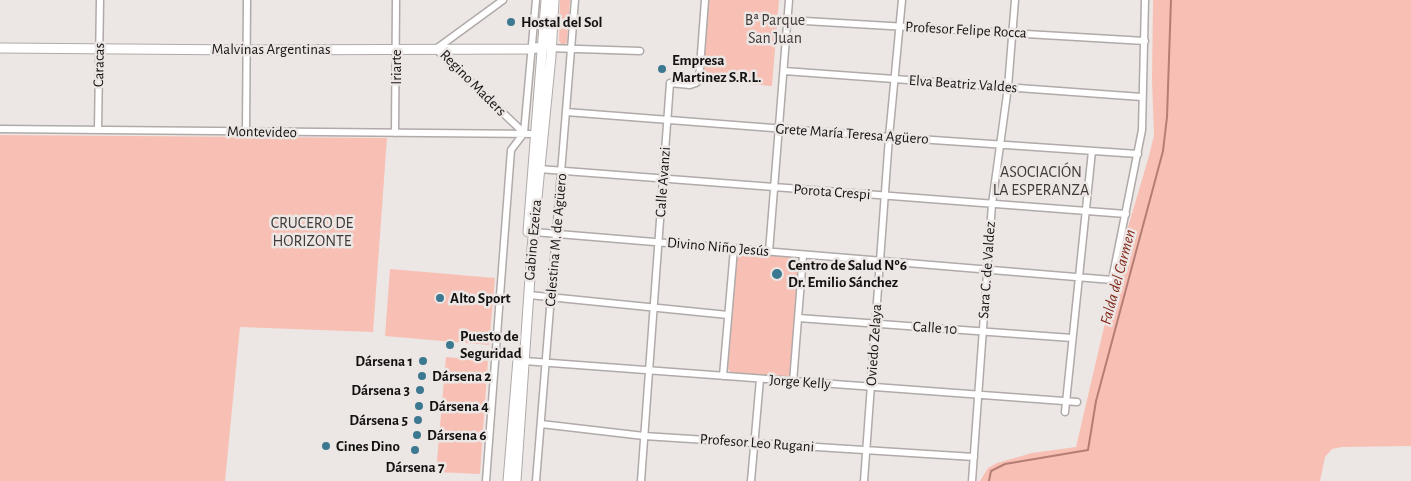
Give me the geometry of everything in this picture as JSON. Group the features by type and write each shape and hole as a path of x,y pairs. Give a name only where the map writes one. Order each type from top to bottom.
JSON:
{"main road":[{"name":"Gabino Ezeiza","path":"508,481 546,0"},
{"name":"Gabino Ezeiza","path":"516,481 529,295 554,0"},
{"name":"Malvinas Argentinas","path":"0,48 246,50 530,49 542,47"}],"street":[{"name":"Caracas","path":"98,130 100,0"},
{"path":"246,131 247,0"},
{"name":"Iriarte","path":"395,133 396,0"},
{"name":"Regino Maders","path":"503,0 436,49 524,133"},
{"path":"486,481 511,150 524,133 530,49 536,0"},
{"name":"Celestina M. de Agüero","path":"536,481 575,0"},
{"name":"Calle Avanzi","path":"641,481 670,83 690,84 696,83 699,80 705,0"},
{"path":"769,252 789,0"},
{"name":"Oviedo Zelaya","path":"864,481 889,137 902,0"},
{"name":"Sara C. de Valdez","path":"972,481 992,204 1008,87 1015,0"},
{"path":"1126,214 1142,130 1145,0"},
{"name":"Profesor Felipe Rocca","path":"788,20 1145,41"},
{"path":"542,47 640,51"},
{"name":"Elva Beatriz Valdes","path":"784,71 1142,97"},
{"name":"Grete María Teresa Agüero","path":"566,112 1138,154"},
{"name":"Montevideo","path":"0,129 535,134"},
{"path":"1065,412 1092,151"},
{"name":"Porota Crespi","path":"539,169 1126,214"},
{"name":"Divino Niño Jesús","path":"534,232 1112,280 1126,214"},
{"path":"723,376 734,249"},
{"path":"793,382 803,255"},
{"path":"529,295 728,315"},
{"name":"Calle 10","path":"798,318 1072,338"},
{"name":"Jorge Kelly","path":"524,361 1077,402"},
{"path":"751,481 760,379"},
{"name":"Profesor Leo Rugani","path":"541,424 644,436 974,457"}],"shaded area":[{"path":"560,0 570,0 567,42 565,44 561,44 559,41"},
{"path":"709,0 779,0 772,86 703,80"},
{"path":"1153,0 1411,0 1411,446 1342,447 1332,449 1325,457 1320,481 980,481 988,468 997,463 1032,453 1076,447 1125,237 1154,135 1152,81"},
{"path":"0,135 387,138 373,332 240,327 225,481 0,481"},
{"path":"742,251 794,256 800,263 791,373 786,379 733,375 728,369 736,258"},
{"name":"Alto Sport","path":"390,269 495,278 489,345 385,336"},
{"path":"446,357 488,361 480,474 436,472"}],"waterway":[{"name":"Falda del Carmen","path":"989,481 991,471 1005,464 1088,450 1096,401 1163,151 1167,117 1171,0"}],"place":[{"name":"Hostal del Sol","path":"511,22"},
{"name":"Empresa Martinez S.R.L.","path":"662,69"},
{"name":"Centro de Salud Nº6 Dr. Emilio Sánchez","path":"777,274"},
{"name":"Alto Sport","path":"440,298"},
{"name":"Puesto de Seguridad","path":"450,345"},
{"name":"Dársena 1","path":"423,361"},
{"name":"Dársena 2","path":"422,376"},
{"name":"Dársena 3","path":"420,390"},
{"name":"Dársena 4","path":"419,406"},
{"name":"Dársena 5","path":"418,420"},
{"name":"Dársena 6","path":"417,435"},
{"name":"Cines Dino","path":"326,446"},
{"name":"Dársena 7","path":"415,450"}],"district":[{"name":"Bª Parque San Juan","path":"775,29"},
{"name":"ASOCIACIÓN LA ESPERANZA","path":"1041,181"},
{"name":"CRUCERO DE HORIZONTE","path":"312,232"}]}
